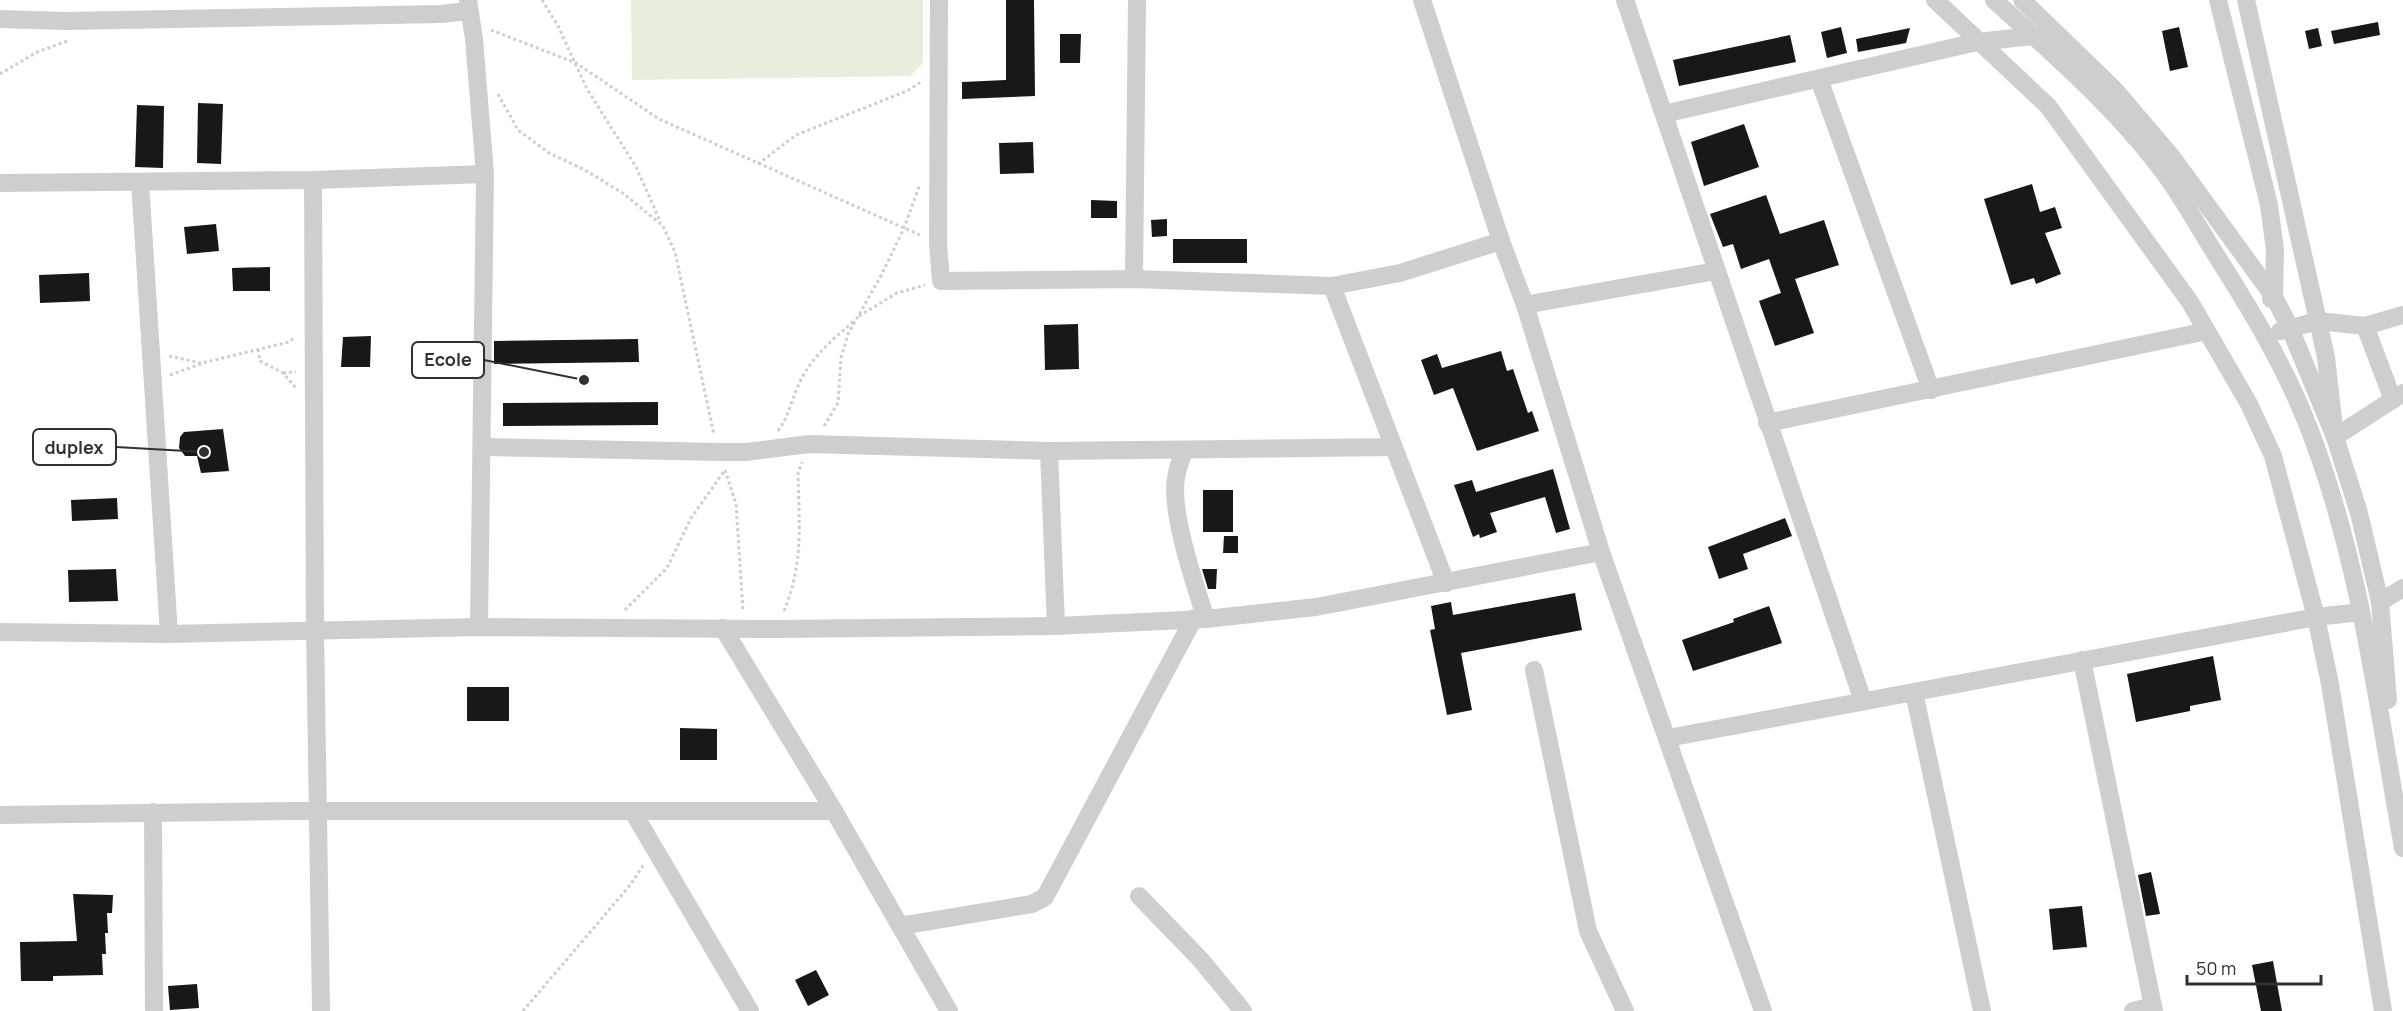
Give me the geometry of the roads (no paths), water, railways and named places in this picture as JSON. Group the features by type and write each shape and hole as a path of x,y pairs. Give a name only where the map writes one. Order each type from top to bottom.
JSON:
{"street":[{"path":"939,0 938,243 942,282 1134,279 1332,286 1400,273 1501,241"},
{"path":"1134,279 1137,0"},
{"path":"1422,0 1501,241 1525,305 1601,552 1763,1011"},
{"path":"1625,0 1863,701"},
{"path":"1935,0 1977,42 2048,106 2190,303 2249,405 2273,456 2316,617 2330,684 2383,1011"},
{"path":"1994,0 2105,105 2164,173 2267,337 2311,432 2339,522 2361,612 2403,848"},
{"path":"2022,0 2115,90 2172,157 2274,297 2289,326 2335,437 2360,513 2380,602 2386,685 2403,787"},
{"path":"2218,0 2269,205 2275,250 2274,297 2254,314"},
{"path":"2246,0 2326,357 2335,437"},
{"path":"0,19 65,21 429,15 469,12 485,174 484,447 479,627"},
{"path":"1664,114 1977,42 2033,36"},
{"path":"1819,79 1931,390"},
{"path":"0,183 313,180 485,174"},
{"path":"313,180 315,629 320,811 321,1011"},
{"path":"140,182 169,634"},
{"path":"1525,305 1716,270"},
{"path":"1332,286 1446,583"},
{"path":"2267,337 2289,326 2318,321 2365,326 2403,315"},
{"path":"2335,437 2398,396 2365,326"},
{"path":"1767,423 2207,331"},
{"path":"484,447 719,452 746,452 809,444 1049,451 1394,447"},
{"path":"1049,451 1056,626"},
{"path":"900,927 1032,904 1046,897 1200,619 1177,502 1176,478 1184,451"},
{"path":"0,632 169,634 479,627 777,629 1056,626 1200,619 1316,607 1601,552"},
{"path":"2380,602 2403,588"},
{"path":"1668,738 2316,617 2361,612"},
{"path":"723,628 834,811 949,1011"},
{"path":"2082,660 2153,1009 2133,1011"},
{"path":"1534,669 1588,931 1625,1011"},
{"path":"1914,693 1983,1011"},
{"path":"0,815 320,811 834,811"},
{"path":"153,812 154,1011"},
{"path":"633,812 653,850 750,1011"},
{"path":"1139,896 1200,959 1244,1011"}],"place":[{"name":"Ecole","path":"584,380"},
{"name":"duplex","path":"204,452"}]}
